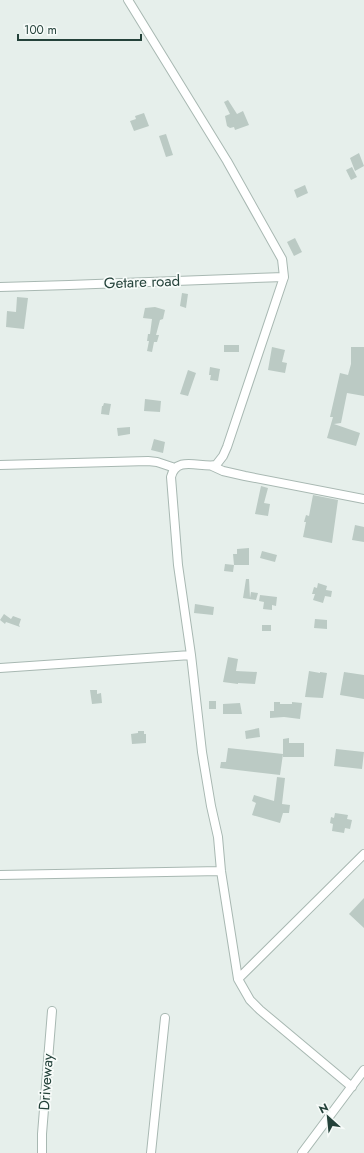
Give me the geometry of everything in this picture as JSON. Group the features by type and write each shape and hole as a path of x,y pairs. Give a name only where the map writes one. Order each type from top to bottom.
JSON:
{"street":[{"path":"128,0 227,161 282,260 284,277 227,447 223,456 216,465 212,466"},
{"name":"Getare road","path":"0,287 284,277"},
{"path":"0,465 148,461 157,462 175,468"},
{"path":"352,1087 260,1010 250,1000 238,979 221,871 218,837 202,752 178,565 171,477 175,468 185,463 212,466 238,475 364,499"},
{"path":"0,668 190,655"},
{"path":"238,979 364,854"},
{"path":"0,875 221,871"},
{"name":"Driveway","path":"42,1153 42,1134 52,1011"},
{"path":"151,1153 165,1018"},
{"path":"302,1153 364,1070"}],"building":[{"path":"228,100 237,114 243,111 249,125 235,130 234,127 230,128 227,126 225,116 230,114 224,102"},
{"path":"144,113 149,126 134,131 130,121 136,119 135,116"},
{"path":"166,134 173,155 166,157 159,136"},
{"path":"359,153 364,166 355,171 350,158"},
{"path":"352,167 357,177 351,180 346,170"},
{"path":"305,185 308,193 297,198 294,190"},
{"path":"295,238 302,252 294,256 287,242"},
{"path":"182,293 188,294 186,308 180,306"},
{"path":"17,297 28,298 24,329 6,327 7,311 16,312"},
{"path":"155,307 165,310 163,319 160,320 156,335 159,335 157,342 154,342 152,352 147,351 149,341 147,341 148,334 150,334 152,319 143,318 145,308"},
{"path":"224,345 239,345 239,352 224,352"},
{"path":"272,347 285,350 282,362 287,363 285,373 268,370"},
{"path":"351,347 364,347 364,396 347,393 341,423 334,424 360,433 356,446 327,438 333,417 330,417 340,373 348,375 351,364"},
{"path":"210,367 220,369 218,381 210,380"},
{"path":"188,370 196,373 188,396 180,394"},
{"path":"145,399 161,401 160,412 144,411"},
{"path":"104,403 111,404 109,415 101,414"},
{"path":"130,427 130,434 118,436 117,428"},
{"path":"154,439 165,442 163,453 151,450"},
{"path":"261,486 268,488 264,503 270,504 268,516 255,514"},
{"path":"313,495 338,500 332,543 303,537 306,522 304,522 306,515 309,516"},
{"path":"355,525 364,527 364,542 352,540"},
{"path":"249,548 249,565 234,565 233,554 237,554 237,549"},
{"path":"262,551 277,555 275,562 260,558"},
{"path":"225,564 234,565 233,572 224,571"},
{"path":"246,579 249,579 250,598 251,592 258,593 256,600 243,598"},
{"path":"318,583 327,586 326,590 332,591 331,597 325,596 323,603 313,600 315,594 312,594 314,587 317,588"},
{"path":"260,595 277,597 276,606 272,605 272,610 263,609 264,602 259,601"},
{"path":"195,604 214,607 213,615 194,613"},
{"path":"4,614 11,619 13,616 21,619 19,625 20,627 6,622 5,624 0,620"},
{"path":"315,619 327,620 327,629 314,628"},
{"path":"262,625 271,625 271,631 262,631"},
{"path":"228,657 238,659 236,671 257,672 255,684 223,682"},
{"path":"309,671 327,673 323,698 305,697"},
{"path":"344,672 364,675 364,699 340,695"},
{"path":"90,690 97,690 97,694 101,693 102,703 92,704"},
{"path":"209,701 216,701 216,709 209,709"},
{"path":"274,702 280,702 280,704 292,704 292,702 302,703 300,719 284,717 270,718 270,711 274,711"},
{"path":"240,703 242,714 223,714 223,704"},
{"path":"259,728 260,737 246,739 245,731"},
{"path":"138,731 144,731 144,734 146,734 146,743 132,744 131,734 138,733"},
{"path":"289,738 289,743 304,743 304,757 283,757 283,739"},
{"path":"228,748 283,754 280,775 220,768 221,762 226,762"},
{"path":"336,749 364,752 362,769 334,766"},
{"path":"277,777 285,778 282,804 290,805 289,813 283,813 280,823 252,815 256,803 252,801 254,795 274,801"},
{"path":"335,813 348,815 347,819 352,820 350,829 345,828 344,833 332,831 333,824 330,823 331,817 334,818"},
{"path":"364,898 364,928 349,914"}]}
